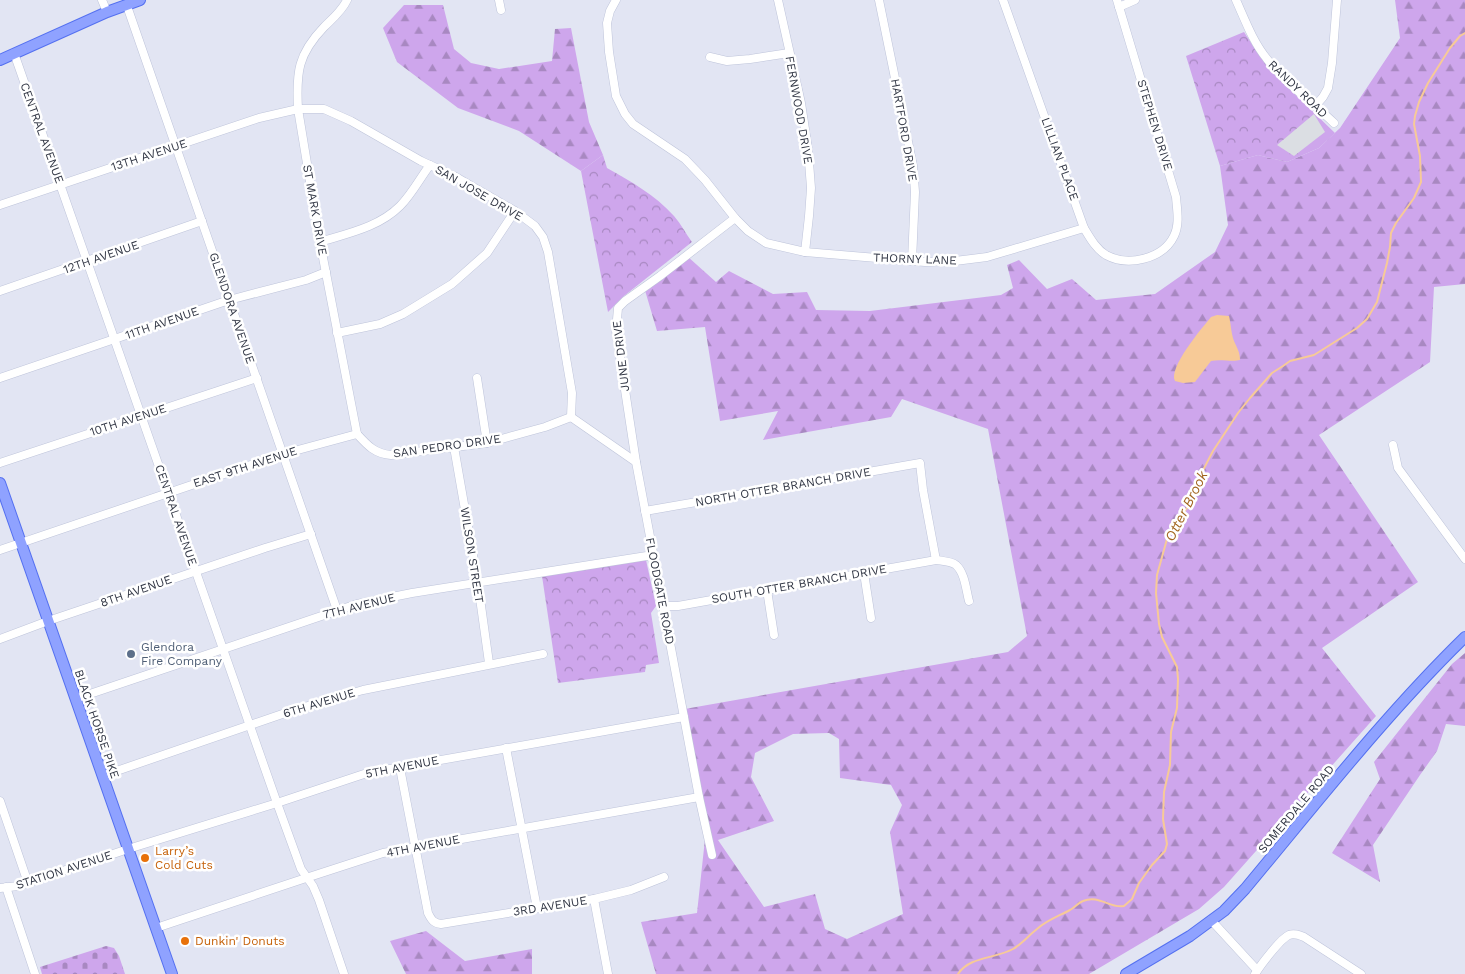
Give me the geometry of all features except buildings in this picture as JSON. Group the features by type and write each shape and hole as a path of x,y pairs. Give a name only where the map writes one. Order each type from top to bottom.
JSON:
{"main road":[{"path":"0,60 107,12 140,0"},
{"name":"BLACK HORSE PIKE","path":"0,483 172,974"},
{"name":"SOMERDALE ROAD","path":"1126,974 1190,936 1224,910 1245,888 1369,741 1446,655 1465,637"}],"street":[{"path":"102,0 107,12"},
{"name":"ST MARK DRIVE","path":"347,0 306,49 300,64 297,86 298,108 320,242 357,434"},
{"path":"500,0 501,10"},
{"name":"THORNY LANE","path":"616,0 610,11 607,23 609,52 616,96 625,114 633,124 685,159 705,180 734,218 748,231 766,243 804,252 912,261 955,261 987,257 1084,228"},
{"name":"FERNWOOD DRIVE","path":"778,0 801,103 808,149 809,216 804,252"},
{"name":"HARTFORD DRIVE","path":"879,0 913,166 915,192 912,261"},
{"name":"LILLIAN PLACE","path":"1003,0 1084,228 1094,244 1105,255 1115,258 1140,260 1151,257 1164,248"},
{"path":"1118,4 1135,0"},
{"name":"RANDY ROAD","path":"1236,0 1255,41 1266,58 1300,94 1316,105 1334,123"},
{"path":"1316,105 1328,88 1337,0"},
{"name":"STEPHEN DRIVE","path":"1118,4 1176,197 1177,227 1174,237 1164,248"},
{"name":"GLENDORA AVENUE","path":"127,6 337,610"},
{"name":"CENTRAL AVENUE","path":"14,53 277,803 301,869 313,886 319,900 344,974"},
{"path":"710,57 727,60 750,59 789,53"},
{"name":"13TH AVENUE","path":"0,205 259,118 298,108"},
{"name":"SAN JOSE DRIVE","path":"298,108 324,109 351,122 454,176 535,226 543,237 548,252 572,392 571,417"},
{"path":"320,242 372,226 388,217 402,204 430,165"},
{"path":"338,333 380,324 403,314 452,284 488,253 515,212"},
{"name":"JUNE DRIVE","path":"636,462 616,331 618,308 734,218"},
{"name":"12TH AVENUE","path":"0,291 202,221"},
{"name":"11TH AVENUE","path":"0,378 230,300 306,280 326,272"},
{"name":"10TH AVENUE","path":"0,463 257,378"},
{"path":"477,378 487,442"},
{"path":"571,417 636,462"},
{"name":"SAN PEDRO DRIVE","path":"357,434 374,451 382,454 391,454 487,442 545,427 571,417"},
{"name":"EAST 9TH AVENUE","path":"0,550 283,454 357,434"},
{"path":"1393,445 1398,468 1465,558"},
{"name":"WILSON STREET","path":"454,447 478,584 489,664"},
{"name":"FLOODGATE ROAD","path":"636,462 662,606 712,855"},
{"name":"NORTH OTTER BRANCH DRIVE","path":"645,511 920,463 936,560"},
{"name":"8TH AVENUE","path":"0,639 195,571 311,534"},
{"name":"7TH AVENUE","path":"75,699 357,604 412,593 653,555"},
{"path":"936,560 956,565 964,582 969,601"},
{"name":"SOUTH OTTER BRANCH DRIVE","path":"662,606 678,606 936,560"},
{"path":"864,573 871,618"},
{"path":"767,590 774,635"},
{"name":"6TH AVENUE","path":"102,776 250,724 363,690 542,654"},
{"name":"5TH AVENUE","path":"128,849 367,773 684,717"},
{"path":"506,748 537,908"},
{"path":"400,768 414,847"},
{"name":"4TH AVENUE","path":"156,928 383,853 699,797"},
{"path":"0,801 28,883"},
{"name":"3RD AVENUE","path":"414,847 428,914 434,923 442,924 594,899 631,890 664,877"},
{"name":"STATION AVENUE","path":"3,888 28,883 128,849"},
{"path":"3,888 35,974"},
{"path":"594,899 608,974"},
{"path":"1212,920 1256,972 1280,942 1288,935 1296,934 1304,937 1361,974"}],"green space":[{"path":"1395,0 1465,0 1465,284 1434,287 1430,362 1319,435 1418,582 1322,648 1376,716 1224,887 1199,909 1089,974 656,974 641,922 697,913 705,839 679,710 1008,652 1027,636 988,429 902,399 891,417 763,440 778,411 720,421 705,327 657,331 644,287 687,256 716,282 729,271 773,294 807,292 816,310 870,311 1001,295 1013,288 1007,265 1019,260 1047,289 1072,279 1096,300 1155,294 1215,252 1228,225 1220,166 1258,155 1287,162 1319,148 1340,128 1400,38","holes":["829,733 839,739 840,778 891,785 902,805 890,832 903,914 847,939 825,929 815,894 764,907 718,840 774,821 751,777 755,753 793,734"]},
{"path":"404,5 443,5 454,49 471,63 499,69 552,61 555,29 571,28 589,122 603,155 581,171 519,131 458,108 397,62 383,28"},
{"path":"1244,32 1273,73 1335,133 1319,148 1287,162 1258,155 1220,166 1186,56"},
{"path":"603,155 607,168 651,195 667,208 677,219 692,242 624,296 608,312 581,171"},
{"path":"646,560 656,606 651,613 659,663 646,665 645,672 558,683 542,576"},
{"path":"1465,653 1465,726 1446,724 1437,751 1373,845 1380,882 1332,853 1380,779 1374,762 1452,664"},
{"path":"426,931 465,961 532,949 532,974 406,974 390,941"},
{"path":"106,946 114,948 125,974 42,974 40,967"}],"shaded area":[{"path":"1314,114 1325,132 1294,156 1277,145"},
{"path":"1217,315 1229,316 1240,360 1211,361 1195,382 1183,383 1175,381 1176,367 1187,348 1211,317"}],"waterway":[{"name":"Otter Brook","path":"958,974 969,964 1013,949 1045,923 1083,901 1094,899 1114,906 1124,906 1132,899 1139,883 1165,851 1167,844 1163,819 1164,792 1170,765 1171,732 1177,708 1178,679 1177,667 1162,637 1156,593 1157,575 1167,539 1171,530 1187,508 1213,451 1238,413 1272,373 1290,361 1314,355 1357,328 1367,319 1377,302 1387,263 1391,233 1414,198 1421,182 1420,156 1414,124 1419,102 1428,83 1450,48 1465,33"}],"place":[{"name":"Glendora Fire Company","path":"131,654"},
{"name":"Larry’s Cold Cuts","path":"145,858"},
{"name":"Dunkin' Donuts","path":"185,941"}]}
